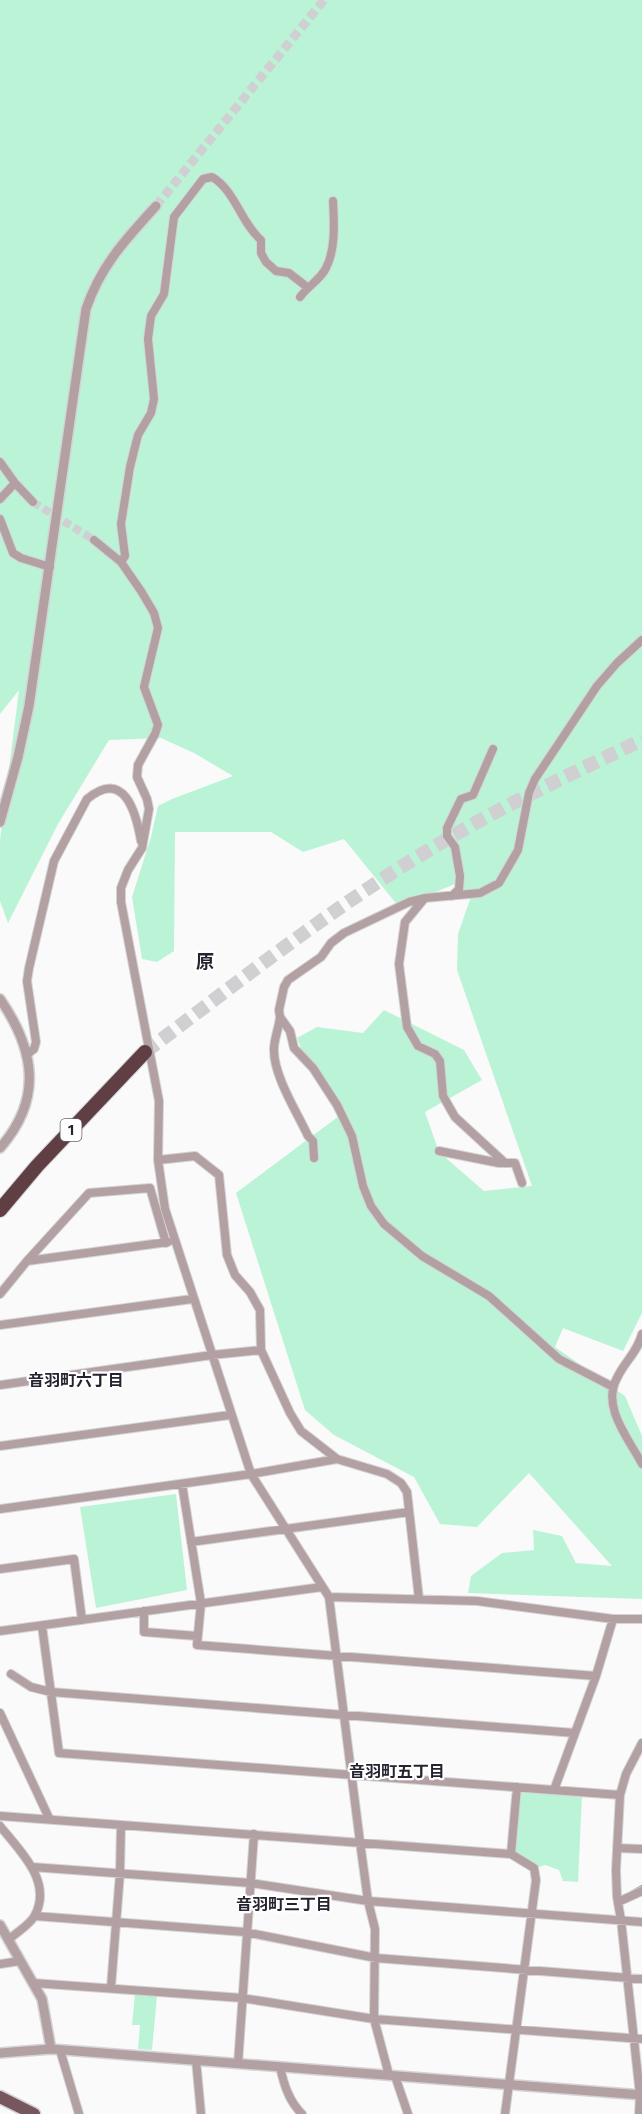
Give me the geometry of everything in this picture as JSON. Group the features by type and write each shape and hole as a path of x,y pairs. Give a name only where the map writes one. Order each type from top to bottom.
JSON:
{"highway":[{"name":"1","path":"0,1199 58,1136 145,1052 37,1166 0,1210"}],"main road":[{"path":"0,2097 34,2114"}],"street":[{"path":"121,562 125,556 121,524 130,467 138,435 151,413 154,399 148,339 151,316 164,294 174,217 203,179 212,177 221,182 253,233 261,240 261,253 266,262 276,271 289,273 307,287"},
{"path":"300,297 307,287 326,270 334,229 333,201"},
{"path":"0,822 29,706 86,309 94,287 106,265 156,206"},
{"path":"0,462 3,473 33,502"},
{"path":"0,499 15,483"},
{"path":"0,519 13,553 21,558 50,567"},
{"path":"94,540 121,562 154,613 158,628 144,687 158,725 138,765 137,777 147,799 148,809 142,848 128,870 121,888 121,902 159,1101 158,1161 165,1209 192,1299 251,1474 329,1597 368,1901 375,1929 374,2019 392,2076 408,2114"},
{"path":"314,1158 313,1141 308,1136 274,1059 273,1047 280,1017 279,1010 284,987 288,980 321,957 331,943 344,933 409,902 425,898 480,893 498,883 518,850 529,793 535,779 597,686 642,640"},
{"path":"452,896 459,889 460,876 455,847 447,836 447,828 461,799 473,795 493,749"},
{"path":"26,1055 34,1049 36,1042 27,981 54,861 87,799 95,792 105,788 114,788 122,792 130,801 142,848"},
{"path":"425,898 405,922 399,964 407,1027 418,1046 435,1054 440,1061 443,1096 455,1117 505,1163"},
{"path":"0,999 20,1032 29,1073 25,1107 19,1121 0,1148"},
{"path":"280,1017 290,1031 294,1048 313,1068 337,1105 352,1136 363,1186 371,1206 384,1224 422,1256 489,1296 560,1359 613,1387"},
{"path":"439,1152 515,1163 522,1183"},
{"path":"158,1161 195,1156 219,1175 227,1255 235,1275 261,1310 261,1350 290,1413 301,1431 337,1459 387,1474 401,1483 407,1492 419,1599"},
{"path":"0,1294 89,1193 150,1188 166,1243"},
{"path":"27,1261 176,1242"},
{"path":"0,1325 192,1299"},
{"path":"642,1334 635,1353 624,1366 613,1387 614,1411 642,1464"},
{"path":"0,1385 261,1350"},
{"path":"0,1446 230,1415"},
{"path":"0,1509 251,1474 337,1459"},
{"path":"182,1484 201,1603 196,1645 596,1676"},
{"path":"191,1542 409,1512"},
{"path":"0,1569 74,1559 82,1620"},
{"path":"0,1632 322,1587"},
{"path":"329,1597 477,1601 613,1619 642,1619"},
{"path":"144,1611 144,1632 197,1636"},
{"path":"554,1790 596,1676 613,1619"},
{"path":"42,1626 59,1753 620,1795"},
{"path":"11,1674 31,1687 51,1692 575,1733"},
{"path":"0,1713 50,1818"},
{"path":"639,2114 641,2095 638,2039 627,1978 616,1870 620,1795 626,1774 639,1755 642,1743"},
{"path":"511,1854 517,1787"},
{"path":"0,1816 511,1854 534,1868 536,1880 505,2114"},
{"path":"111,1987 120,1873 121,1825"},
{"path":"0,1826 32,1867 40,1884 41,1894 35,1916 8,1940"},
{"path":"237,2064 254,1834"},
{"path":"617,1848 642,1849"},
{"path":"32,1867 251,1883 368,1901 642,1922"},
{"path":"618,1902 642,1891"},
{"path":"35,1916 245,1932 376,1958 642,1979"},
{"path":"0,1925 42,2000 56,2049 79,2114"},
{"path":"0,1964 20,1961"},
{"path":"33,1983 242,1998 374,2019 638,2039"},
{"path":"0,2053 56,2049 641,2095"},
{"path":"196,2060 201,2114"},
{"path":"280,2067 290,2099 302,2114"}],"green space":[{"path":"0,0 642,0 642,1313 623,1351 563,1328 555,1347 625,1396 642,1436 642,1599 468,1593 471,1576 502,1553 534,1550 533,1530 562,1536 576,1563 612,1566 529,1473 477,1527 440,1524 414,1477 334,1435 305,1410 236,1193 343,1113 304,1056 297,1038 317,1027 363,1033 384,1010 464,1050 482,1080 425,1112 439,1152 484,1191 532,1186 457,970 458,934 472,894 455,884 399,907 344,839 303,852 271,832 175,832 174,951 157,962 142,959 132,897 158,806 233,776 194,753 161,738 109,740 58,824 8,923 0,901 0,840 19,690 0,714"},
{"path":"176,1494 187,1590 96,1608 80,1507"},
{"path":"521,1790 582,1795 578,1882 563,1881 559,1870 545,1865 539,1867 515,1853"},
{"path":"135,1994 157,1996 152,2050 138,2049 140,2025 132,2025"}],"waterway":[{"path":"631,1892 642,1886"}],"tunnel":[{"path":"156,206 324,0"},
{"path":"33,502 94,540"},
{"path":"145,1052 289,944 400,867 488,816 642,740"}],"district":[{"name":"原","path":"205,962"},
{"name":"音羽町六丁目","path":"76,1380"},
{"name":"音羽町五丁目","path":"397,1771"},
{"name":"音羽町三丁目","path":"284,1904"}]}
